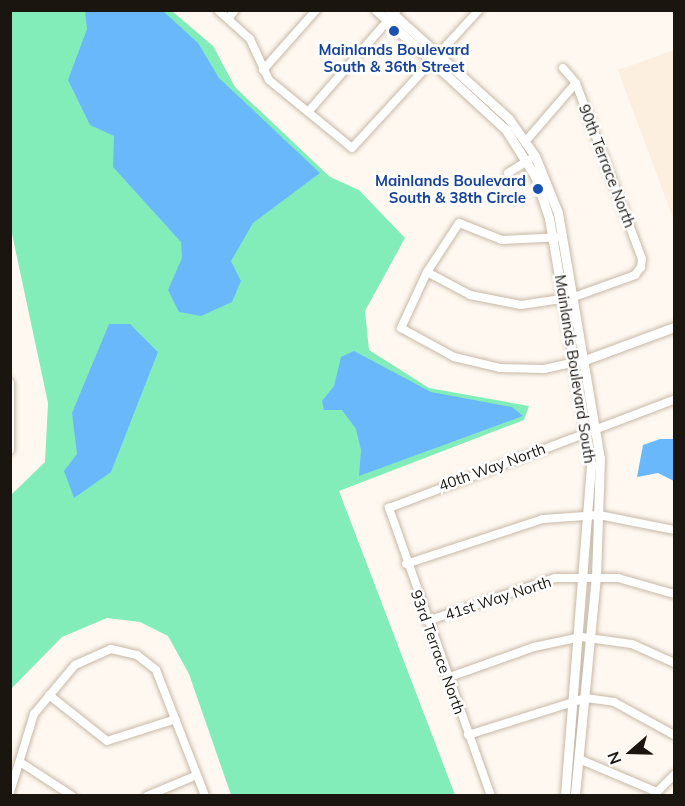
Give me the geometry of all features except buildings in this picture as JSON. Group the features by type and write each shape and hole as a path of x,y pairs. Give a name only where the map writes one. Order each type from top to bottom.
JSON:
{"street":[{"path":"218,10 250,39 263,70 347,146 359,144 479,10"},
{"path":"228,18 235,10"},
{"path":"263,70 316,10"},
{"name":"Mainlands Boulevard South","path":"376,10 392,14 491,112 531,159"},
{"path":"308,112 392,14"},
{"name":"Mainlands Boulevard South","path":"437,58 493,101 525,142 558,238 569,298 585,360 595,515 586,637 576,698 565,795"},
{"name":"90th Terrace North","path":"563,68 576,83 642,259 641,267 635,274 569,298"},
{"path":"525,142 576,83"},
{"path":"508,173 531,159"},
{"path":"558,238 502,240 459,223 427,272 400,328 430,347 479,364 524,369 585,360 675,327"},
{"path":"427,272 493,302 569,298"},
{"name":"Mainlands Boulevard South","path":"569,298 575,362 591,430"},
{"path":"10,383 10,450"},
{"name":"40th Way North","path":"389,508 675,400"},
{"name":"93rd Terrace North","path":"389,508 406,564 491,795"},
{"path":"406,564 518,524 595,515 675,530"},
{"name":"41st Way North","path":"427,621 532,583 591,576 675,594"},
{"path":"447,678 551,641 586,637 632,644 675,663"},
{"name":"Mainlands Boulevard South","path":"575,795 586,698 586,637"},
{"path":"10,792 23,764 30,723 49,695 84,658 123,650 148,660 163,681 205,795"},
{"path":"49,695 107,741 176,719"},
{"path":"468,735 576,698 586,698 614,702 675,735"},
{"path":"579,759 603,765 651,791 662,790 675,775"},
{"path":"23,764 72,795"},
{"path":"147,795 197,775"}],"shaded area":[{"path":"674,50 674,221 618,70"}],"green space":[{"path":"11,11 172,11 213,46 235,87 330,177 359,190 405,238 365,311 369,350 429,388 529,406 524,420 339,491 455,795 231,795 189,674 168,636 140,622 107,618 62,637 11,689 11,495 45,462 48,403 11,229"}],"water":[{"path":"85,11 163,11 198,43 219,78 320,173 253,223 231,261 241,281 232,302 201,316 179,312 168,290 182,258 181,242 113,167 114,136 90,125 68,80 87,29"},
{"path":"109,324 130,324 158,352 111,472 74,498 64,471 77,454 72,413"},
{"path":"354,351 431,392 512,407 523,416 359,476 361,450 356,429 342,410 324,410 322,401 334,386 341,357"},
{"path":"660,439 674,439 674,481 658,473 637,477 643,445"}],"place":[{"name":"Mainlands Boulevard South & 36th Street","path":"394,31"},
{"name":"Mainlands Boulevard South & 38th Circle","path":"538,189"}]}
